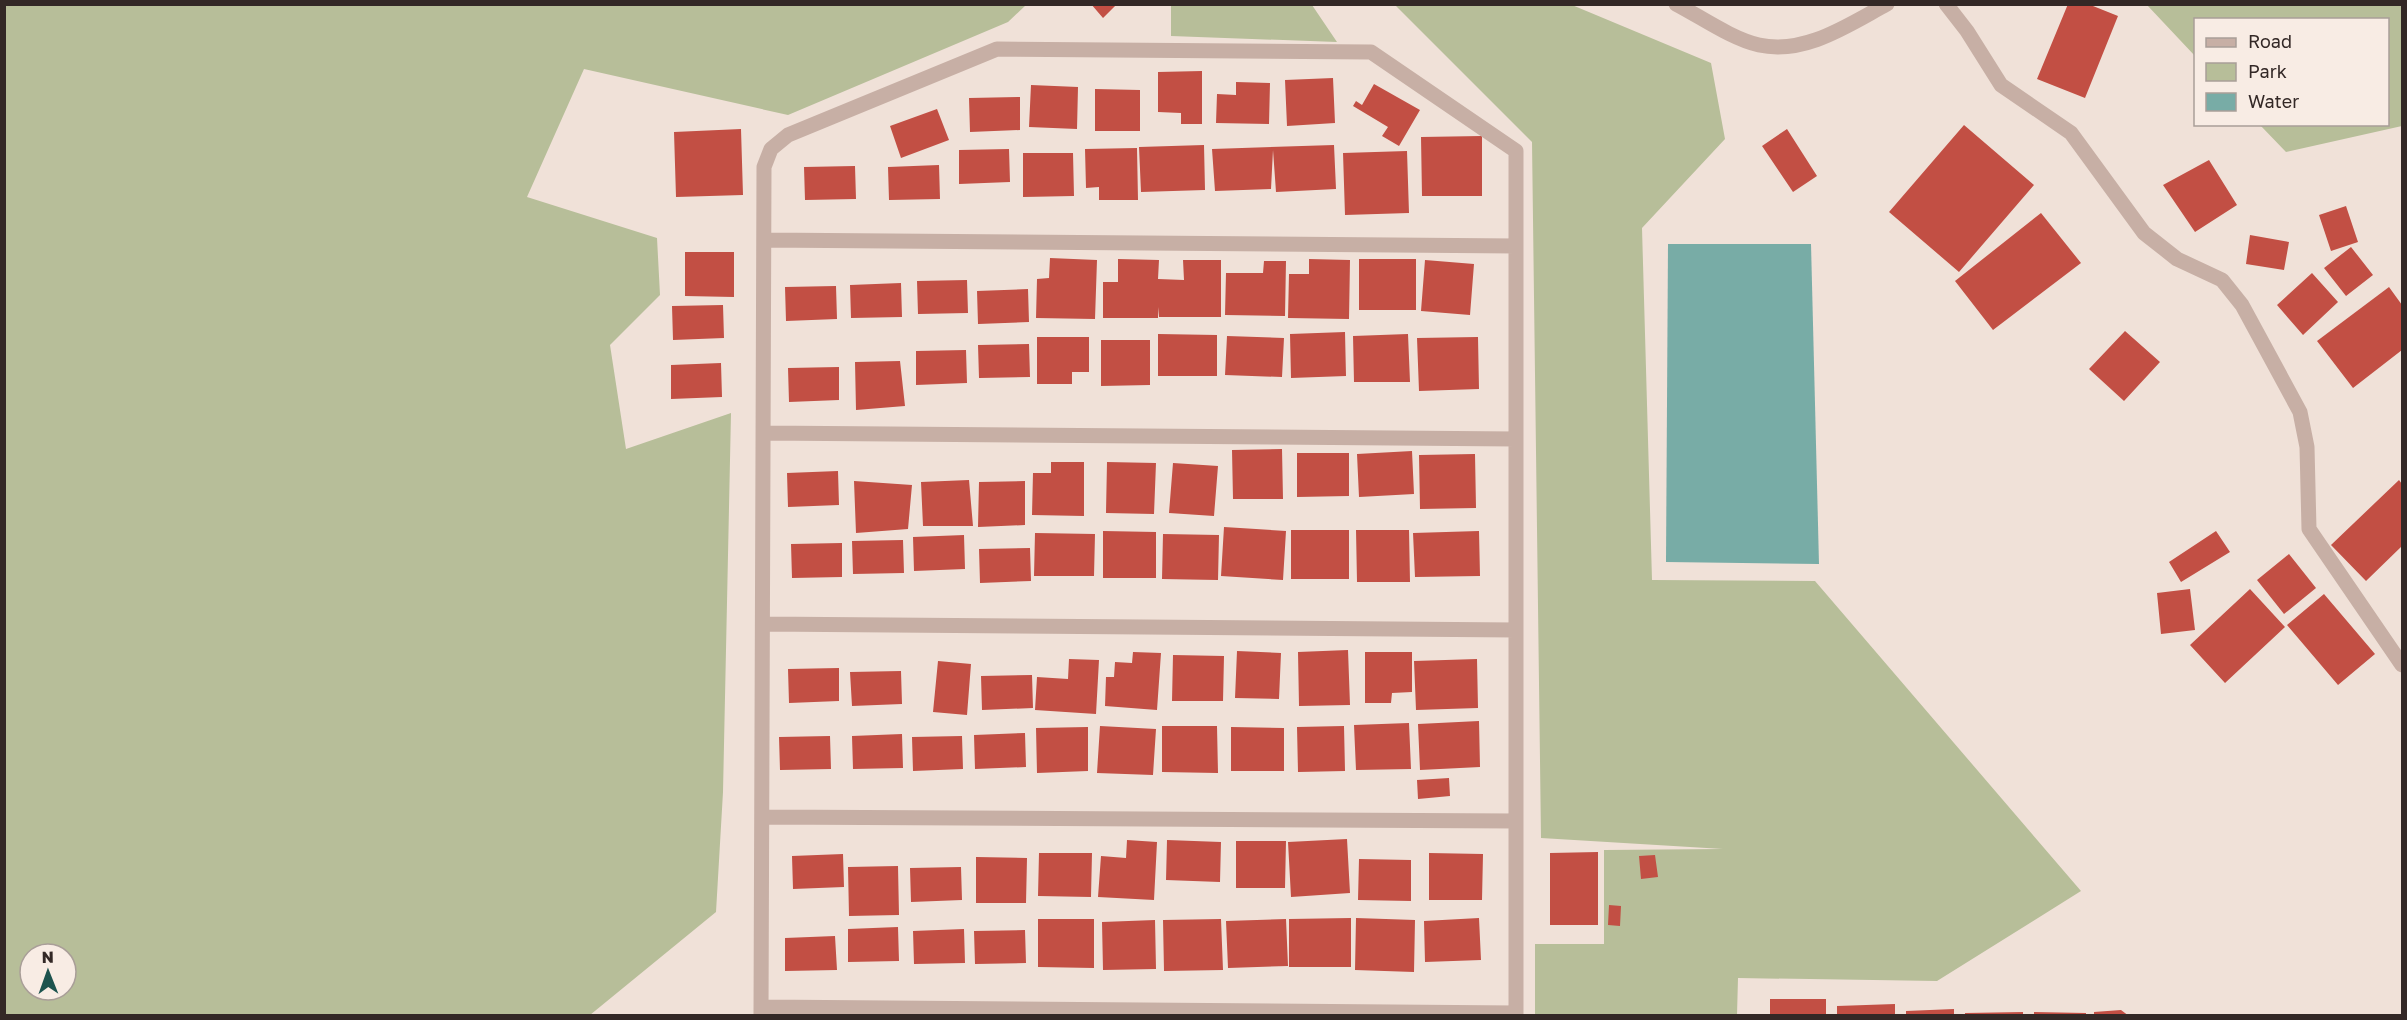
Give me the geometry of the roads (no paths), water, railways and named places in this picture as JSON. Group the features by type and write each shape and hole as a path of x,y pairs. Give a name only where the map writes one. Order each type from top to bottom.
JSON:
{"street":[{"path":"1676,4 1759,45 1795,47 1833,33 1887,4"},
{"path":"1946,4 1967,31 2001,85 2071,133 2144,233 2177,259 2222,280 2242,305 2300,412 2307,447 2309,529 2403,664"},
{"path":"997,49 1371,52 1516,151 1516,1014 761,1011 764,240 764,167 771,149 788,135 997,49"},
{"path":"764,240 1516,246"},
{"path":"763,433 1516,440"},
{"path":"763,624 1516,630"},
{"path":"762,817 1516,821"}],"water":[{"path":"1668,244 1811,244 1819,564 1666,562"}]}
